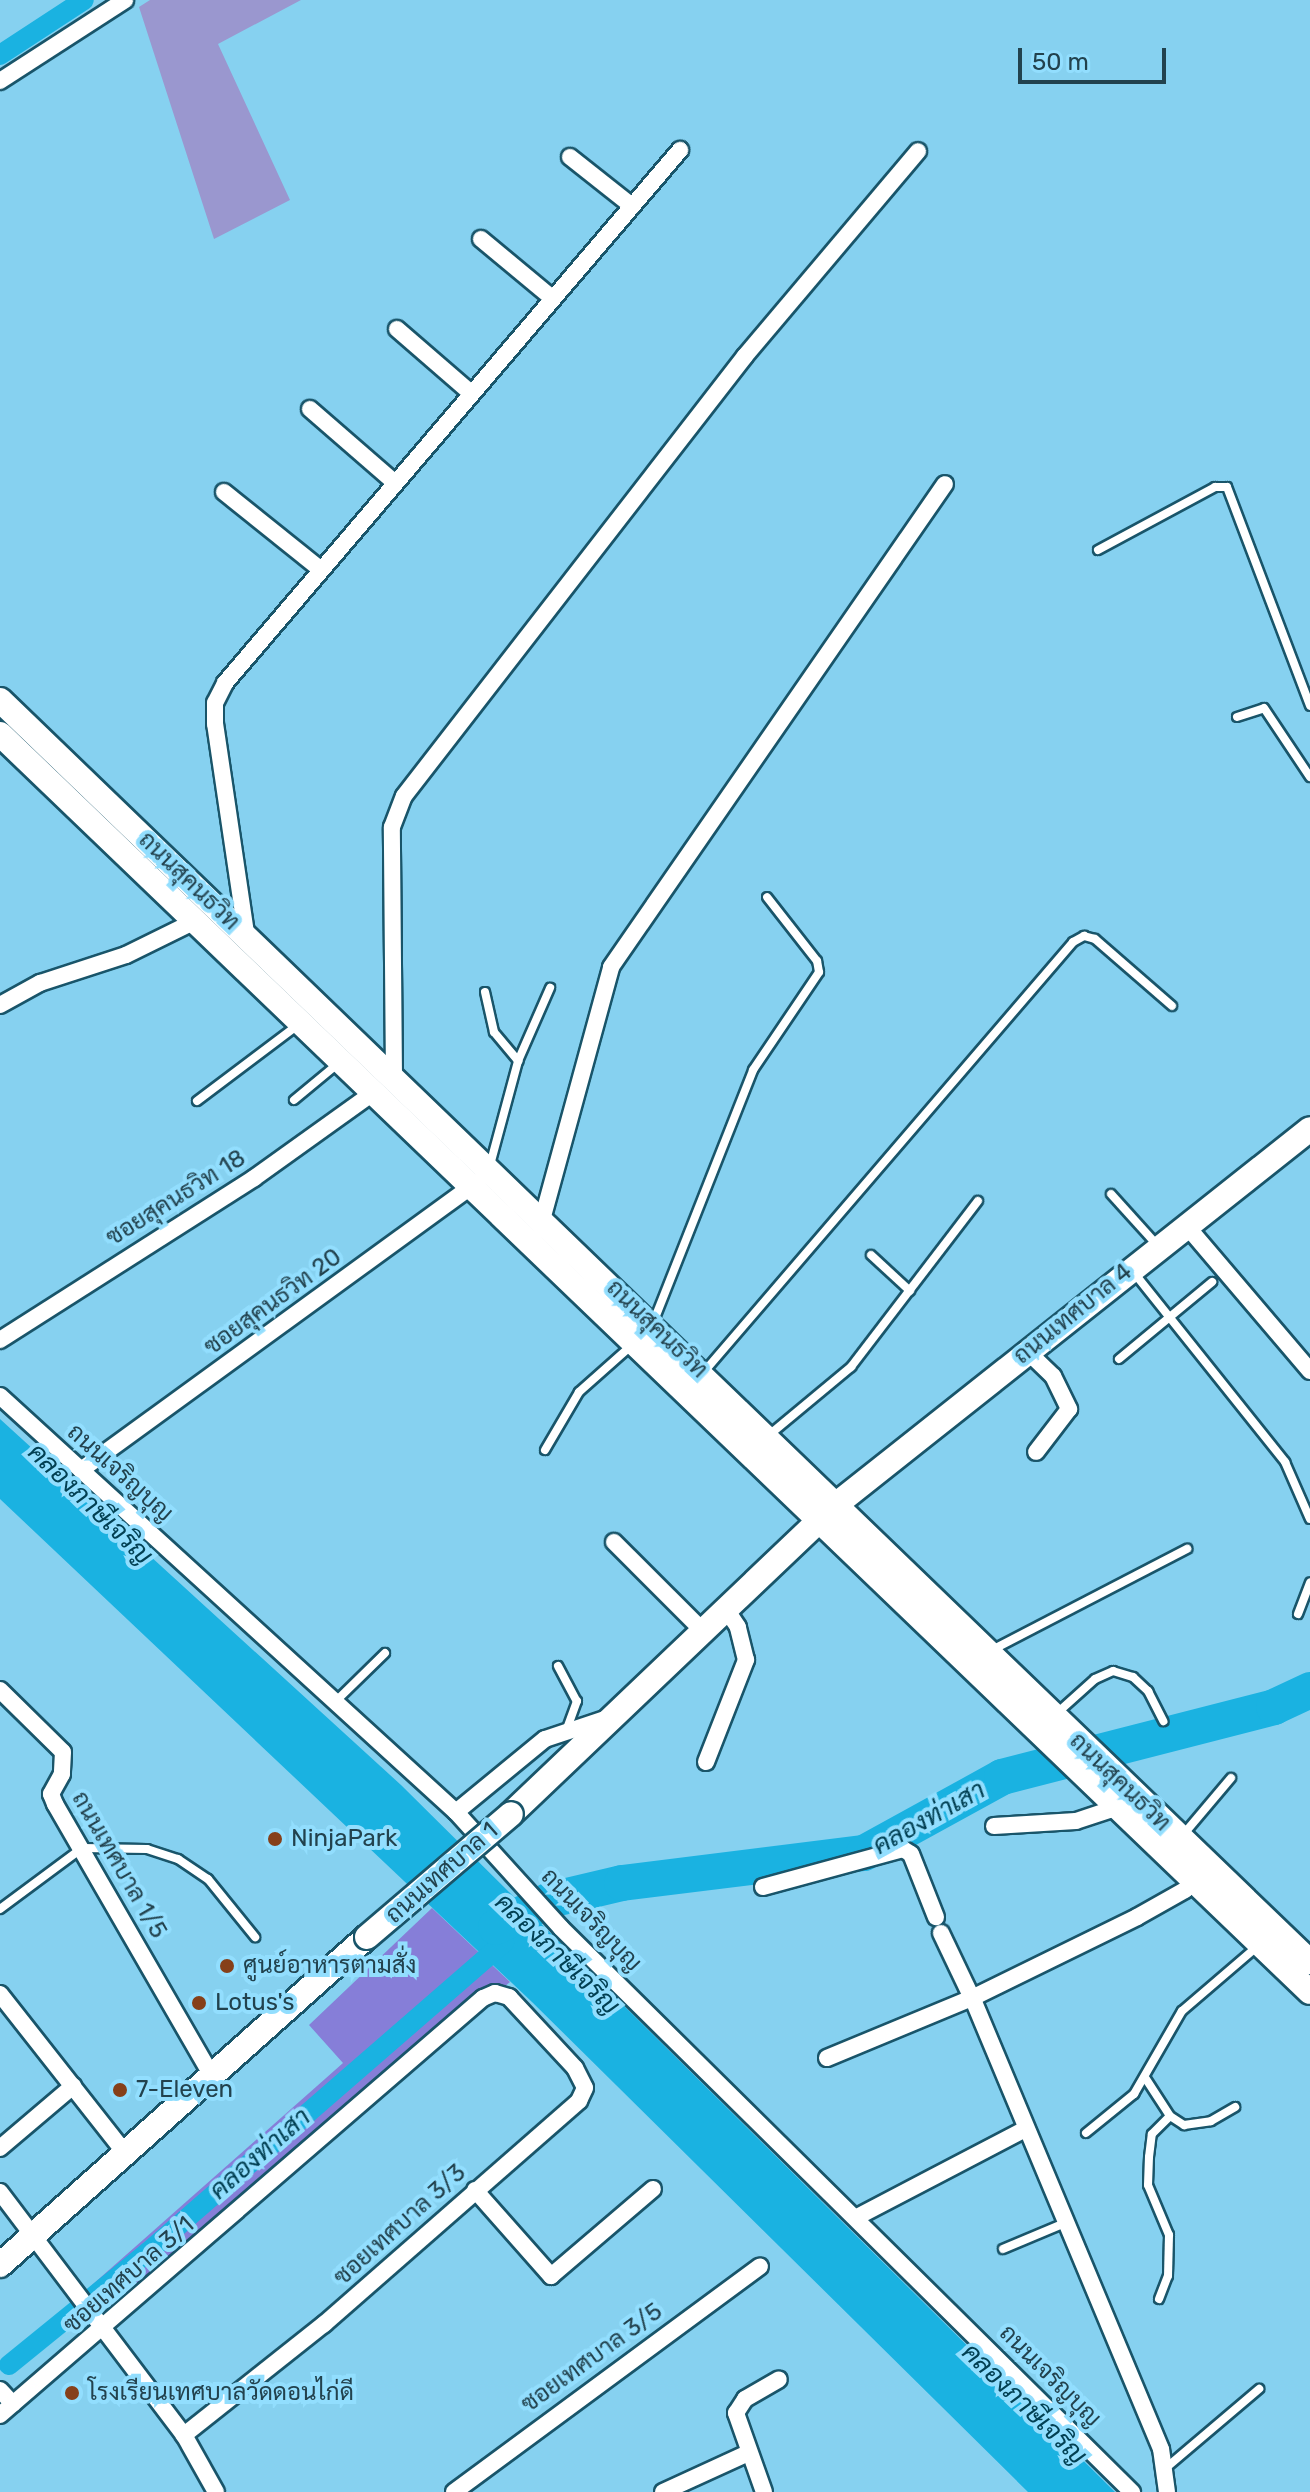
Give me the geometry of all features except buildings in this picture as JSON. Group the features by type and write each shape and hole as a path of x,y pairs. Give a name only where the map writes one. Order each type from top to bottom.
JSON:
{"main road":[{"name":"ถนนสุคนธวิท","path":"0,700 247,937 384,1085 976,1651 1104,1782 1179,1839 1201,1875"},
{"name":"ถนนสุคนธวิท","path":"0,734 341,1061 384,1085"},
{"name":"ถนนเทศบาล 4","path":"830,1511 1185,1224 1310,1129"},
{"name":"ถนนสุคนธวิท","path":"481,1178 542,1220 644,1334 703,1373 759,1444"},
{"name":"ถนนเทศบาล 1","path":"0,2265 367,1937 511,1814 830,1511"},
{"name":"ถนนสุคนธวิท","path":"1104,1782 1115,1808 1201,1875 1268,1938 1310,1992"},
{"name":"ถนนสุคนธวิท","path":"1268,1938 1310,1962"}],"street":[{"path":"0,81 125,0"},
{"path":"247,971 247,937 215,703 225,683 680,150"},
{"path":"384,1085 392,827 404,796 745,356 918,151"},
{"path":"570,157 632,206"},
{"path":"481,239 552,298"},
{"path":"397,329 471,393"},
{"path":"310,409 394,482"},
{"path":"542,1220 611,967 945,484"},
{"path":"224,492 320,569"},
{"path":"0,1005 40,983 126,955 195,921"},
{"name":"ซอยสุคนธวิท 18","path":"0,1340 254,1178 384,1085"},
{"name":"ซอยสุคนธวิท 20","path":"81,1470 481,1178"},
{"path":"1185,1224 1310,1371"},
{"path":"1027,1351 1053,1376 1069,1409 1036,1452"},
{"name":"ถนนเจริญบุญ","path":"0,1396 456,1812 550,1914 1132,2492"},
{"path":"614,1542 703,1631"},
{"path":"706,1762 746,1660 738,1627 726,1609"},
{"name":"ถนนเทศบาล 1/5","path":"0,1690 63,1752 62,1774 51,1794 212,2076"},
{"path":"456,1812 530,1748 567,1729 613,1716"},
{"path":"994,1826 1076,1821 1115,1808"},
{"path":"763,1887 903,1849 911,1854 938,1925 972,1998 1167,2467 1167,2492"},
{"path":"827,2058 972,1998 1137,1917 1201,1875"},
{"name":"ซอยเทศบาล 3/1","path":"6,2410 105,2328 483,1998 495,1993 509,1997 542,2033"},
{"path":"0,1994 125,2153"},
{"name":"ซอยเทศบาล 3/3","path":"184,2435 324,2324 579,2101 585,2088 575,2068 542,2033"},
{"path":"0,2148 73,2086"},
{"path":"857,2217 1025,2129"},
{"path":"475,2190 551,2276 653,2189"},
{"path":"0,2192 35,2234 184,2435 216,2492"},
{"name":"ซอยเทศบาล 3/5","path":"454,2492 760,2266"},
{"path":"764,2492 736,2413 745,2399 779,2379"},
{"path":"0,2390 6,2410"},
{"path":"663,2492 748,2453"}],"lane":[{"path":"1098,550 1215,487 1227,487 1310,706"},
{"path":"1237,717 1264,708 1310,777"},
{"path":"545,1450 579,1392 644,1334 753,1070 819,972 817,961 767,897"},
{"path":"703,1373 1073,942 1084,936 1095,939 1172,1006"},
{"path":"481,1178 518,1061 550,988"},
{"path":"485,992 494,1032 518,1061"},
{"path":"197,1101 301,1022"},
{"path":"294,1100 341,1061"},
{"path":"1111,1194 1158,1246"},
{"path":"759,1444 840,1379 978,1201"},
{"path":"871,1255 910,1291"},
{"path":"1130,1268 1285,1462 1310,1519"},
{"path":"1119,1359 1212,1282"},
{"path":"976,1651 1187,1549"},
{"path":"1298,1614 1310,1582"},
{"path":"335,1702 385,1653"},
{"path":"558,1666 577,1701 567,1729"},
{"path":"1057,1731 1095,1679 1113,1671 1133,1677 1148,1691 1163,1721"},
{"path":"1179,1839 1231,1778"},
{"path":"0,1909 82,1848 147,1849 178,1859 208,1879 255,1937"},
{"path":"1086,2133 1146,2079 1182,2011 1268,1938"},
{"path":"1146,2079 1170,2116 1197,2125 1235,2107"},
{"path":"1159,2299 1168,2276 1169,2235 1148,2185 1149,2157 1152,2134 1170,2116"},
{"path":"1003,2249 1065,2223"},
{"path":"1167,2467 1259,2389"}],"shaded area":[{"path":"150,0 301,0 218,44 290,200 214,239 139,7"},
{"path":"432,1908 510,1982 114,2310 92,2285 343,2063 309,2025"}],"water":[{"name":"คลองภาษีเจริญ","path":"0,1419 401,1785 1115,2492 1028,2492 532,2002 0,1499"}],"waterway":[{"path":"0,55 84,0"},
{"name":"คลองท่าเสา","path":"496,1927 550,1900 622,1883 864,1853 1002,1777 1274,1707 1310,1690"},
{"name":"คลองท่าเสา","path":"9,2365 148,2252 504,1942"}],"place":[{"name":"NinjaPark","path":"275,1839"},
{"name":"ศูนย์อาหารตามสั่ง","path":"227,1966"},
{"name":"Lotus's","path":"199,2003"},
{"name":"7-Eleven","path":"120,2090"},
{"name":"โรงเรียนเทศบาลวัดดอนไก่ดี","path":"72,2393"}]}
